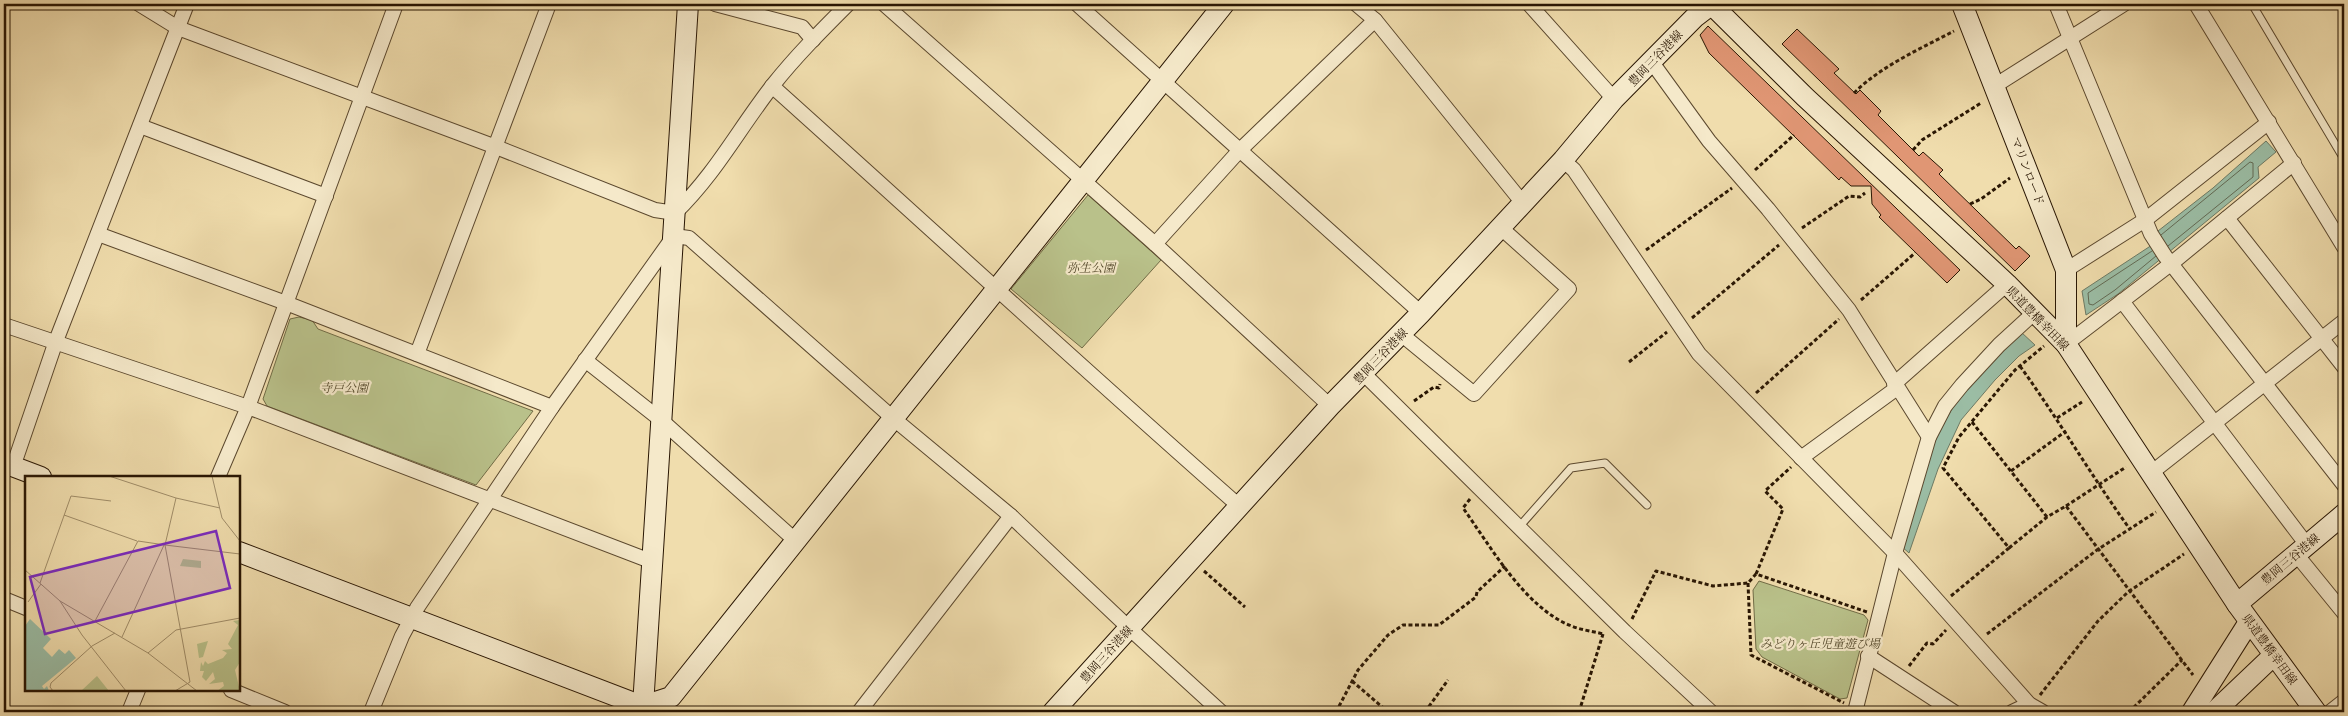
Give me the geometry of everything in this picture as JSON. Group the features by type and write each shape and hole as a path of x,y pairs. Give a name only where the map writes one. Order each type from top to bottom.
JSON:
{"street":[{"path":"139,4 178,28 496,147 655,210 675,214"},
{"path":"38,476 8,465 187,4"},
{"path":"218,476 248,407 396,4"},
{"path":"417,354 548,4"},
{"path":"648,710 653,562 661,420 688,4"},
{"path":"715,4 802,27 812,40"},
{"path":"675,214 698,190 717,166 772,86 812,40 848,4"},
{"path":"884,4 1155,244 1330,406"},
{"path":"1077,4 1422,313"},
{"path":"648,710 671,696 1224,4"},
{"path":"1356,4 1375,20 1522,202"},
{"path":"1529,4 1614,99"},
{"name":"豊岡三谷港線","path":"1053,712 1330,406 1422,313 1522,202 1563,160 1614,99 1695,17 1712,4"},
{"name":"県道豊橋幸田線","path":"1712,4 1820,111 2006,284 2062,339 2236,604 2316,712"},
{"name":"マリンロード","path":"1962,4 1996,85 2066,270 2062,339"},
{"path":"2056,4 2151,234 2168,260 2344,485"},
{"path":"1996,85 2124,4"},
{"path":"2196,4 2344,247"},
{"path":"1155,244 1239,151 1375,20"},
{"path":"1651,62 1679,103 1849,310 1929,437"},
{"path":"772,86 998,288 1078,364 1239,506"},
{"path":"2066,270 2146,220 2269,122"},
{"path":"140,126 326,196"},
{"path":"1563,160 1574,170 1678,326 1699,354 1895,553 1975,644 2035,708"},
{"path":"2062,339 2122,301 2168,260 2227,218 2294,163"},
{"path":"2227,218 2344,367"},
{"path":"1402,334 1474,394 1569,289 1500,227"},
{"path":"98,234 286,303 552,407"},
{"path":"371,712 411,619 492,500 552,407 674,236"},
{"path":"674,236 689,238 894,419 1011,516 1221,712"},
{"path":"1801,458 1896,386 2006,284"},
{"path":"2122,301 2214,424 2302,549 2344,613"},
{"path":"1855,710 1895,553 1929,437 1945,406 1962,385 1999,345 2035,312"},
{"path":"2146,465 2214,424 2344,321"},
{"path":"4,325 248,407 653,562"},
{"path":"585,360 661,420 796,541"},
{"path":"1363,373 1625,632 1711,712"},
{"name":"豊岡三谷港線","path":"2236,604 2344,514"},
{"path":"859,712 1011,516"},
{"path":"240,552 411,619 504,652 648,710"},
{"path":"4,599 25,608"},
{"path":"2192,712 2249,622"},
{"path":"2214,712 2274,655"},
{"path":"1868,656 1899,678 1954,712"},
{"path":"129,712 138,691"},
{"path":"234,691 285,712"},
{"path":"2330,712 2344,701"},
{"path":"2012,712 2035,708"}],"lane":[{"path":"2252,4 2344,160"},
{"path":"1519,527 1571,468 1604,463 1648,506"}],"path":[{"path":"1854,93 1862,85 1905,57 1970,22"},
{"path":"1913,150 1922,140 1979,105 1996,85"},
{"path":"1633,259 1743,181 1794,136"},
{"path":"1970,204 1981,199 2026,165"},
{"path":"1629,362 1678,326 1790,237 1849,196 1860,197 1866,193"},
{"path":"1746,402 1915,253"},
{"path":"2010,548 1943,468 1959,438 2020,366 2062,339"},
{"path":"2020,366 2066,431 2098,485 2129,528"},
{"path":"1401,411 1434,387 1439,388 1444,369"},
{"path":"2057,418 2098,392"},
{"path":"1972,422 2047,517"},
{"path":"2011,471 2066,431"},
{"path":"1625,632 1656,571 1713,586 1748,583 1756,574 1783,509 1765,492 1801,458"},
{"path":"1940,604 2047,517 2098,485 2146,465"},
{"path":"1480,488 1463,508 1505,566 1540,608 1570,626 1603,634"},
{"path":"1975,644 2097,550 2170,503"},
{"path":"2066,506 2128,592 2206,690"},
{"path":"2035,708 2098,621 2128,592 2197,545"},
{"path":"1191,559 1245,607"},
{"path":"1336,712 1358,670 1388,635 1403,625 1439,624 1476,596 1477,592 1505,566"},
{"path":"1756,574 1879,616"},
{"path":"1748,583 1751,655 1855,710"},
{"path":"1579,712 1603,634 1615,621"},
{"path":"1899,678 1927,643 1933,644 1955,621"},
{"path":"2129,712 2182,660"},
{"path":"1425,712 1448,680"},
{"path":"1352,681 1388,712"}],"green space":[{"name":"弥生公園","path":"1088,195 1161,260 1082,348 1011,289"},
{"name":"寺戸公園","path":"299,317 312,320 318,329 533,411 476,485 267,406 263,399 290,319"},
{"name":"みどりヶ丘児童遊び場","path":"1759,581 1864,615 1868,620 1847,698 1840,699 1762,657 1756,649 1753,590"}],"water":[{"path":"2266,141 2276,152 2258,167 2259,178 2118,294 2086,315 2082,291 2152,245 2158,231 2213,188"},
{"path":"2021,332 2035,345 2019,356 1995,380 1961,420 1938,469 1909,553 1901,546 1923,472 1937,436 1956,403 1971,384"}],"building":[{"path":"1708,26 1960,270 1947,283 1879,217 1881,215 1872,204 1871,186 1851,186 1841,177 1839,180 1709,53 1700,35"},
{"path":"1797,29 1839,69 1834,73 1856,94 1860,90 1881,111 1878,115 1919,156 1923,152 1943,170 1939,174 2016,249 2019,246 2030,256 2015,271 1782,44"}]}
